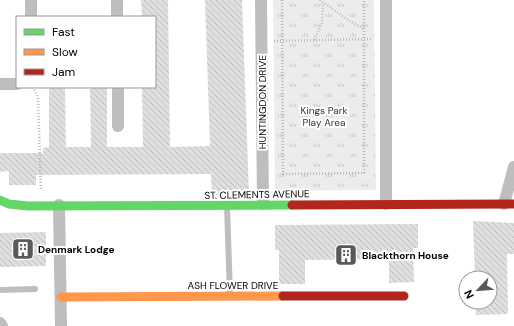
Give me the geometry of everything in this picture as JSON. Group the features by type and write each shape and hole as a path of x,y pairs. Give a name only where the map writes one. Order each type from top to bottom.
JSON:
{"street":[{"path":"31,0 31,16"},
{"path":"117,0 117,16"},
{"name":"HUNTINGDON DRIVE","path":"261,0 263,204"},
{"path":"386,0 386,204"},
{"path":"0,84 16,84"},
{"path":"118,88 118,126"},
{"path":"509,204 514,167"},
{"name":"ST. CLEMENTS AVENUE","path":"0,200 9,204 41,206 509,204"},
{"path":"59,205 61,326"},
{"name":"ASH FLOWER DRIVE","path":"61,297 404,296"}],"lane":[{"path":"227,205 230,296"},
{"path":"0,290 35,289"}],"path":[{"path":"282,0 283,174 364,173 364,0"},
{"path":"320,0 364,29"},
{"path":"314,40 322,22 323,3"},
{"path":"262,41 386,39"},
{"path":"33,88 38,98 41,206"}],"green space":[{"name":"Kings Park Play Area","path":"273,0 374,0 376,190 275,191"}],"building":[{"path":"141,0 168,0 170,147 210,146 205,0 242,0 249,195 212,195 211,174 36,175 36,185 9,185 9,171 0,172 0,153 43,153 43,148 49,147 49,88 65,88 66,147 91,147 90,88 107,88 107,147 143,147 142,88 156,88 156,16 142,16"},
{"path":"473,221 514,223 514,254 507,254 508,314 476,315 476,310 498,310 498,270 475,270"},
{"name":"Blackthorn House","path":"418,224 418,248 413,248 414,282 389,283 389,259 305,260 305,284 279,284 279,250 275,250 275,225"},
{"name":"Denmark Lodge","path":"46,232 46,266 0,267 0,233"}],"traffic: fast":[{"path":"0,200 9,204 28,206 292,205"}],"traffic: slow":[{"path":"61,297 283,296"}],"traffic: jam":[{"path":"292,205 514,204"},
{"path":"283,296 404,296"}],"place":[{"name":"Denmark Lodge","path":"23,249"},
{"name":"Blackthorn House","path":"346,255"}]}
